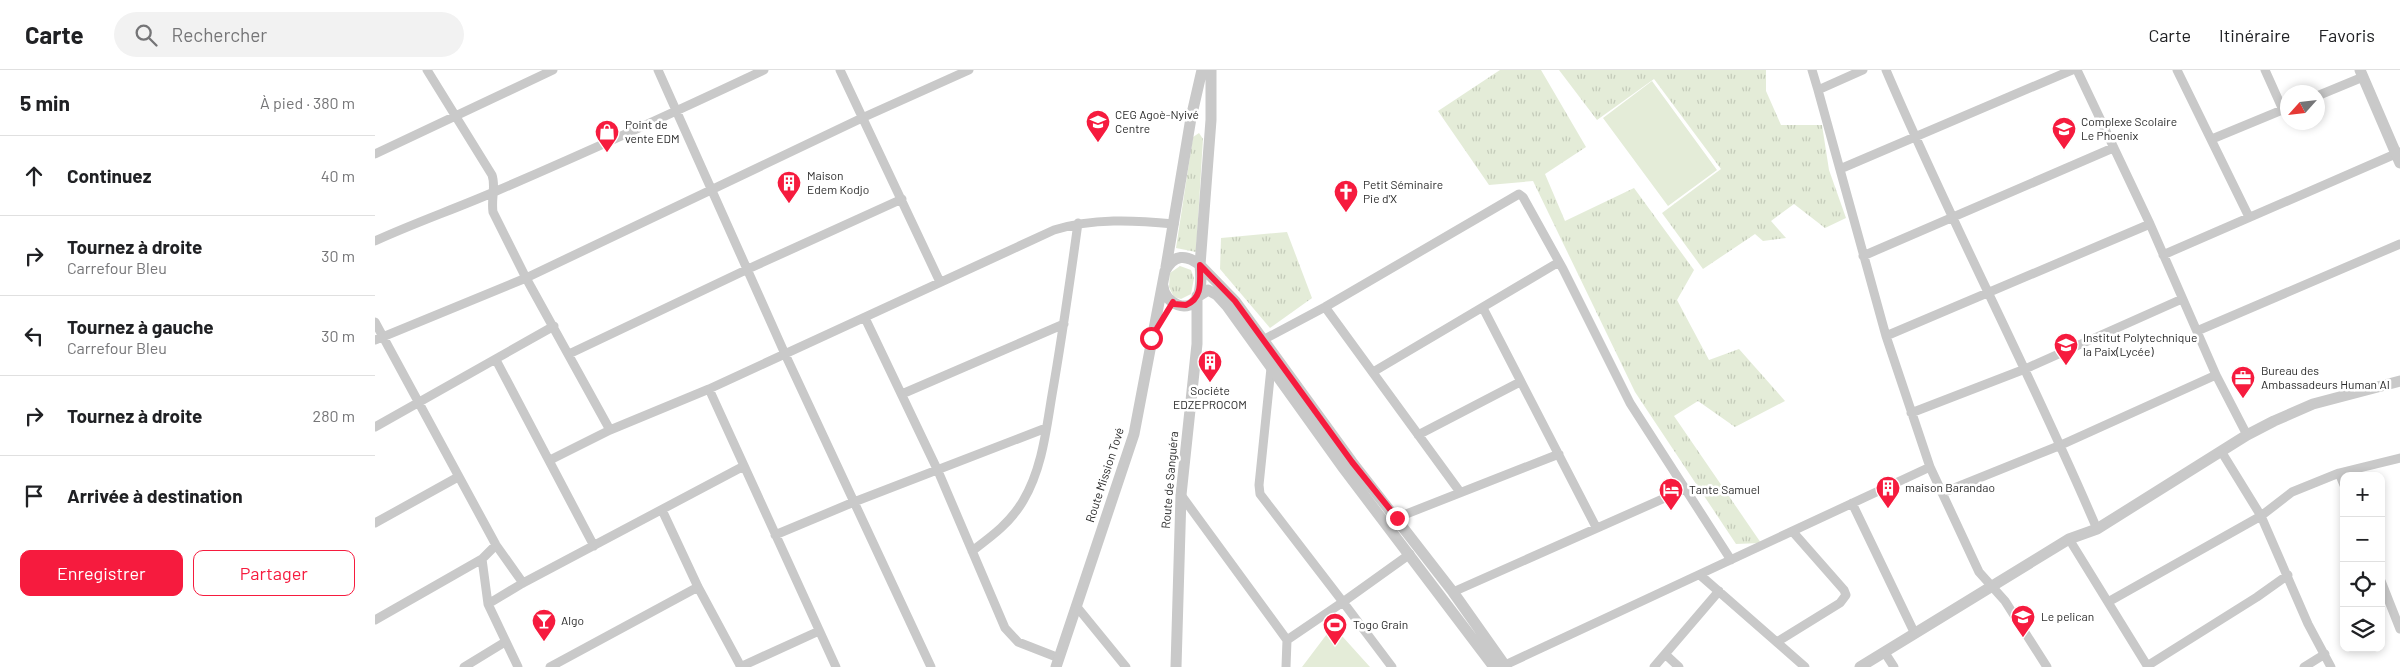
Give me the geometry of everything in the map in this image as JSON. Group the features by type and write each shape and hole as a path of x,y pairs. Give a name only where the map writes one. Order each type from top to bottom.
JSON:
{"street":[{"path":"427,70 492,175 494,180 492,193 493,212 526,278 610,430"},
{"path":"375,154 553,70"},
{"path":"658,70 785,354 931,667"},
{"path":"375,241 492,193 676,112 764,70"},
{"path":"840,70 940,282"},
{"path":"379,339 526,278 862,118 969,70"},
{"path":"1180,305 1166,297 1163,286 1191,118 1202,70"},
{"path":"1197,297 1200,288 1200,265 1211,120 1211,70"},
{"path":"1812,70 1886,336 1930,467 1979,572 2005,601 2046,664 2035,667"},
{"path":"1818,90 1863,70"},
{"path":"1886,70 1915,138 2061,445 2097,529"},
{"path":"1840,169 2072,70"},
{"path":"2077,70 2150,224 2216,376 2247,435"},
{"path":"2177,70 2249,217"},
{"path":"2265,70 2280,99"},
{"path":"2163,255 2249,217 2399,156 2361,74 2325,92"},
{"path":"2212,139 2280,111"},
{"path":"1191,118 1211,120"},
{"path":"1863,256 2113,148"},
{"path":"1263,340 1325,307 1515,194 1523,198 1559,262 1630,403 1731,560"},
{"path":"569,354 748,269 902,200"},
{"path":"550,460 610,430 709,389 1046,233 1078,223 1139,221 1174,224"},
{"path":"972,551 1005,526 1023,501 1034,478 1046,428 1064,324 1078,223"},
{"path":"1886,336 1989,294 2150,224"},
{"path":"2197,331 2400,244"},
{"path":"1165,271 1171,261 1181,256 1192,258 1235,301 1352,462 1397,518 1414,551 1453,592 1502,667"},
{"path":"1373,372 1559,262"},
{"name":"Route Mission Tové","path":"1058,663 1134,434 1151,338 1163,286"},
{"path":"1180,305 1208,290 1217,295 1271,368 1502,667"},
{"name":"Route de Sanguéra","path":"1176,667 1181,495 1197,344 1197,297"},
{"path":"1911,413 2025,369 2182,299"},
{"path":"1151,338 1173,302 1180,305 1190,304 1197,344"},
{"path":"1325,307 1460,492"},
{"path":"1483,308 1596,527"},
{"path":"865,318 938,471 1010,636 1058,663"},
{"path":"375,322 379,339 418,402 496,545 523,583"},
{"path":"902,394 1064,324"},
{"path":"375,427 554,326"},
{"path":"496,360 594,546"},
{"path":"1271,368 1259,485 1260,494 1392,667"},
{"path":"1942,493 2061,445 2216,376"},
{"path":"1860,667 1993,588 2069,539 2097,529 2247,435 2313,404 2400,381"},
{"path":"1418,435 1520,382"},
{"path":"709,389 742,466 836,667"},
{"path":"775,535 854,502 1046,428"},
{"path":"2221,451 2261,516 2309,624 2331,667"},
{"path":"1397,518 1559,454"},
{"path":"2108,602 2261,516 2292,492 2339,473 2400,458"},
{"path":"488,604 523,583 742,466"},
{"path":"1502,667 1930,467"},
{"path":"375,523 458,477"},
{"path":"1453,592 1685,489"},
{"path":"1181,495 1287,640 1286,667"},
{"path":"1852,503 1915,634"},
{"path":"662,510 698,587 741,667 819,631"},
{"path":"1777,642 1840,603 1845,595 1844,590 1793,532"},
{"path":"2069,539 2148,666 2257,597 2288,575"},
{"path":"375,620 482,559 496,545"},
{"path":"1287,640 1414,551"},
{"path":"482,559 488,604 518,667"},
{"path":"1700,575 1805,667"},
{"path":"550,667 698,587"},
{"path":"1654,667 1719,590"},
{"path":"2385,591 2400,629"},
{"path":"1077,607 1126,667"},
{"path":"464,667 505,642"},
{"path":"1885,653 1894,667"},
{"path":"1665,654 1679,667"},
{"path":"2304,667 2325,654"}],"green space":[{"path":"1500,70 1541,70 1586,147 1545,174 1565,221 1634,188 1694,270 1677,300 1709,360 1739,349 1785,401 1735,427 1698,401 1674,416 1761,543 1736,544 1635,392 1533,181 1489,185 1438,111"},
{"path":"1559,70 1766,70 1766,91 1781,125 1822,125 1829,170 1846,218 1825,228 1794,204 1771,221 1786,238 1763,241 1755,234 1703,269 1662,213 1721,169 1654,79 1597,120"},
{"path":"1652,81 1717,170 1668,206 1603,118"},
{"path":"1199,133 1203,139 1196,252 1176,248 1193,137"},
{"path":"1287,232 1312,298 1270,328 1220,269 1221,238"},
{"path":"1180,266 1191,270 1194,278 1191,294 1181,299 1174,297 1169,287 1170,273"},
{"name":"Togo Grain","path":"1333,626 1370,667 1302,667"}],"place":[{"name":"CEG Agoè-Nyivé Centre","path":"1098,143"},
{"name":"Complexe Scolaire Le Phoenix","path":"2064,150"},
{"name":"Point de vente EDM","path":"607,153"},
{"name":"Maison Edem Kodjo","path":"789,204"},
{"name":"Petit Séminaire Pie d'X","path":"1346,213"},
{"name":"Institut Polytechnique la Paix(Lycée)","path":"2066,366"},
{"name":"Sociéte EDZEPROCOM","path":"1210,383"},
{"name":"Bureau des Ambassadeurs Human AI","path":"2243,399"},
{"name":"maison Barandao","path":"1888,509"},
{"name":"Tante Samuel","path":"1671,511"},
{"name":"Le pelican","path":"2023,638"},
{"name":"Algo","path":"544,642"},
{"name":"Togo Grain","path":"1335,646"}],"route":[{"path":"1151,338 1173,302 1180,306 1191,303 1196,299 1200,288 1200,265 1235,301 1352,462 1397,518"}]}
